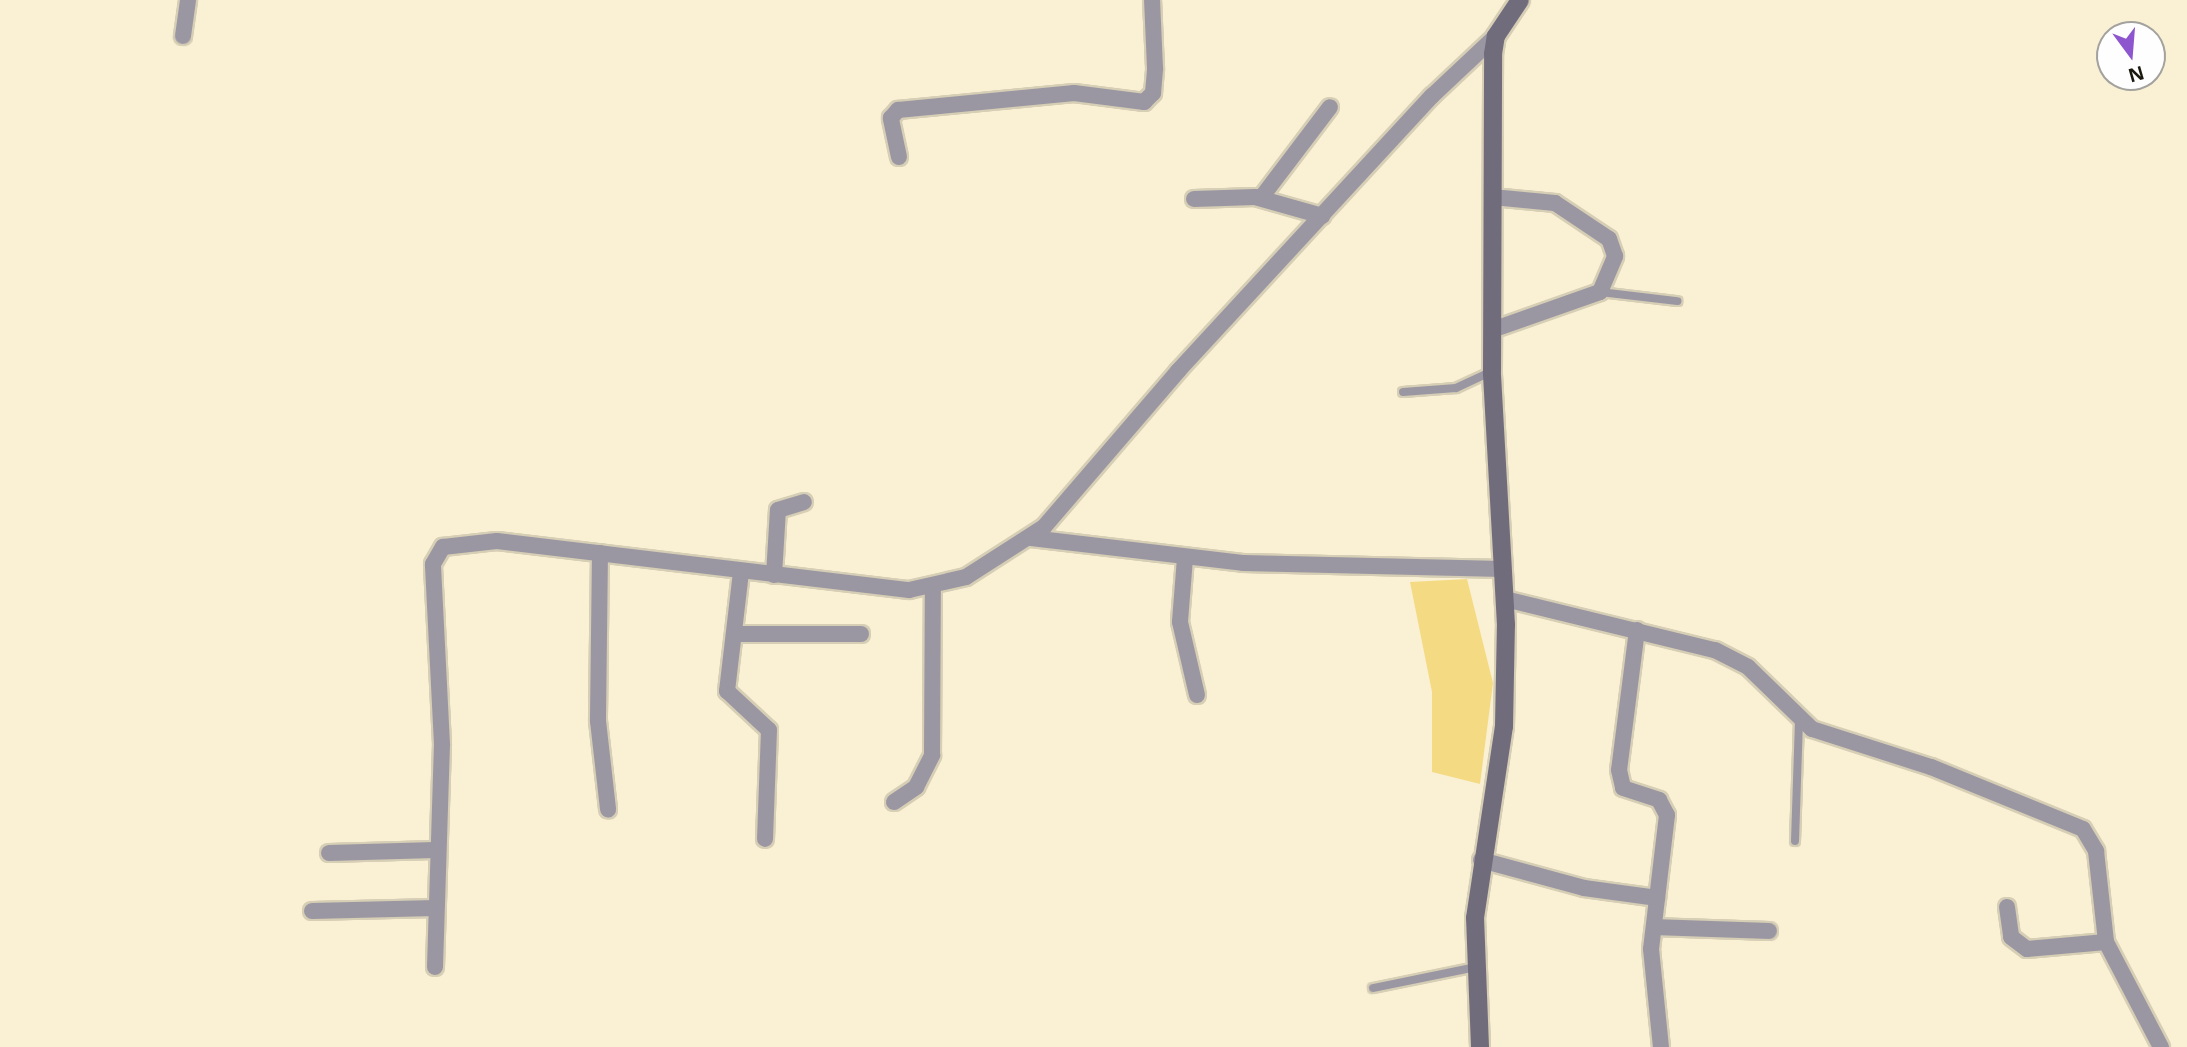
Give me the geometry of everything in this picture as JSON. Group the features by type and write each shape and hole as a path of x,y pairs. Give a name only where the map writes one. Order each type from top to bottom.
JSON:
{"main road":[{"path":"1480,1047 1476,968 1481,860 1504,726 1505,599 1492,371 1496,36 1520,0"}],"street":[{"path":"183,36 188,0"},
{"path":"899,157 891,118 898,110 1074,93 1144,102 1153,93 1155,68 1152,0"},
{"path":"435,967 435,850 442,744 432,629 436,554 452,543 497,541 741,572 933,587 1031,538 1322,216 1496,36"},
{"path":"1261,198 1330,107"},
{"path":"1492,197 1555,203 1609,239 1615,256 1600,292 1492,330"},
{"path":"1194,199 1261,198 1322,216"},
{"path":"774,575 778,510 804,502"},
{"path":"1031,538 1185,558 1503,569"},
{"path":"600,553 596,662 608,809"},
{"path":"1185,558 1180,622 1197,695"},
{"path":"741,572 727,691 769,730 765,839"},
{"path":"894,802 916,787 932,755 937,718 933,587"},
{"path":"1505,599 1637,630 1735,659 1799,722 1931,767 2084,829 2096,851 2106,942 2161,1047"},
{"path":"1637,630 1619,769 1629,794 1665,807 1654,927 1661,1047"},
{"path":"735,634 861,634"},
{"path":"329,853 435,850"},
{"path":"1481,860 1584,888 1657,898"},
{"path":"2007,907 2011,937 2027,949 2106,942"},
{"path":"312,911 435,908"},
{"path":"1654,927 1769,931"}],"lane":[{"path":"1600,292 1677,301"},
{"path":"1403,392 1456,388 1492,371"},
{"path":"1795,841 1799,722"},
{"path":"1373,988 1476,968"}],"building":[{"path":"1467,579 1493,683 1480,784 1432,772 1432,692 1410,582"}]}
